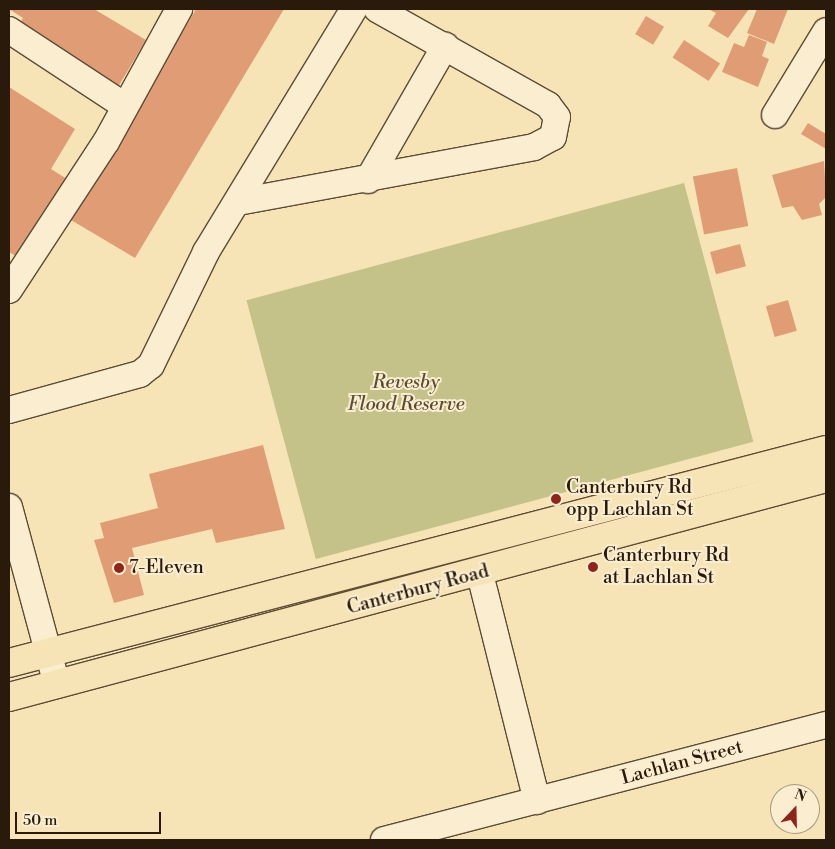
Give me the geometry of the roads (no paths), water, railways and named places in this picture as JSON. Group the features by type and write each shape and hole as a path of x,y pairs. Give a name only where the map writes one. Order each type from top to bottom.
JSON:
{"highway":[{"name":"Canterbury Road","path":"9,663 826,450"},
{"name":"Canterbury Road","path":"9,697 480,574 826,478"}],"street":[{"path":"9,290 106,142 122,105 179,9"},
{"path":"9,410 140,374 151,365 206,252 354,9"},
{"path":"238,202 368,180 534,147 554,137 556,117 548,106 377,9"},
{"path":"9,30 122,105"},
{"path":"775,115 826,31"},
{"path":"368,180 445,46"},
{"path":"9,507 57,685"},
{"path":"480,574 538,801"},
{"name":"Lachlan Street","path":"384,840 826,725"}],"place":[{"name":"Canterbury Rd opp Lachlan St","path":"556,499"},
{"name":"Canterbury Rd at Lachlan St","path":"593,567"},
{"name":"7-Eleven","path":"119,568"}],"park label":[{"name":"Revesby Flood Reserve","path":"406,394"}]}
